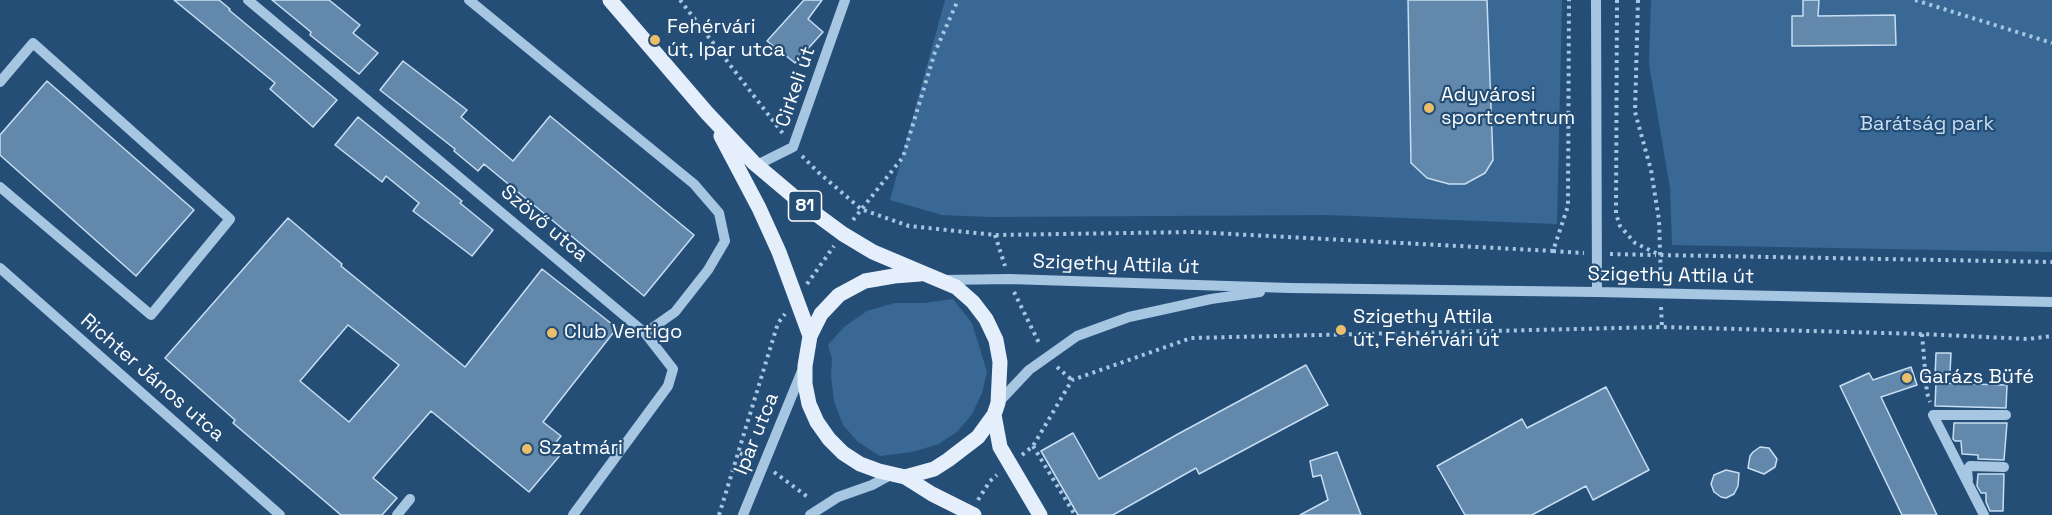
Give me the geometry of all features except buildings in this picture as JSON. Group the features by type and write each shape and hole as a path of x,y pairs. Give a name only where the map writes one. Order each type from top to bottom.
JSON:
{"main road":[{"name":"81","path":"610,0 707,113 757,165 805,206 843,234 873,252 942,280 956,287 973,302 986,320 996,340 1000,362 996,409 1000,447 1040,515"},
{"name":"81","path":"707,113 759,208 810,336"},
{"name":"81","path":"923,274 865,281 838,295 821,314 810,336 805,366 805,384 809,404 829,439 843,453 860,464 899,476 974,515"},
{"path":"899,476 934,469 948,460 978,437 996,409"}],"street":[{"name":"Szövő utca","path":"248,0 645,333 673,369 668,386 573,515"},
{"path":"469,0 694,184 719,213 725,241 708,270 675,312 645,333"},
{"name":"Cirkeli út","path":"757,165 794,147 845,0"},
{"path":"1596,0 1597,292"},
{"path":"0,82 33,43 230,219 151,315 0,187"},
{"name":"Richter János utca","path":"0,268 280,515"},
{"name":"Szigethy Attila út","path":"942,280 1009,279 1290,288 2052,302"},
{"name":"Szigethy Attila út","path":"996,409 1029,370 1077,336 1130,317 1211,300 1290,288"},
{"name":"Ipar utca","path":"743,515 805,366"},
{"path":"1984,515 1933,415 2006,415"},
{"path":"1969,486 1967,470 1970,466 2004,467"},
{"path":"810,515 838,497 899,476"},
{"path":"397,515 410,499"}],"path":[{"path":"680,0 794,147 818,172 861,209 909,226 995,235 1193,232 1553,251 1568,206 1569,0"},
{"path":"719,515 740,453 778,323 861,209 903,157 935,52 958,0"},
{"path":"1617,0 1616,214 1620,226 1635,243 1660,255 2052,262"},
{"path":"1638,0 1635,112 1651,170 1659,220 1660,255"},
{"path":"1915,0 2052,43"},
{"path":"995,235 1020,308 1046,357 1072,381"},
{"path":"1075,515 1034,446 1072,381 1191,338 1662,327 2028,339 2052,336"},
{"path":"1922,334 1927,393 1933,415"},
{"path":"740,453 764,465 821,507"}],"green space":[{"path":"945,0 1562,0 1557,224 1327,215 991,217 942,215 890,200"},
{"name":"Barátság park","path":"1651,0 2052,0 2052,252 1672,245 1670,188 1649,64"},
{"path":"953,299 972,323 987,372 982,393 972,414 958,431 939,444 912,452 880,456 858,442 843,425 834,401 832,359 828,345 844,327 867,311 895,303 924,303"}],"place":[{"name":"Fehérvári út, Ipar utca","path":"655,40"},
{"name":"Adyvárosi sportcentrum","path":"1429,108"},
{"name":"Szigethy Attila út, Fehérvári út","path":"1341,330"},
{"name":"Club Vertigo","path":"552,333"},
{"name":"Garázs Büfé","path":"1907,378"},
{"name":"Szatmári","path":"527,449"}]}
